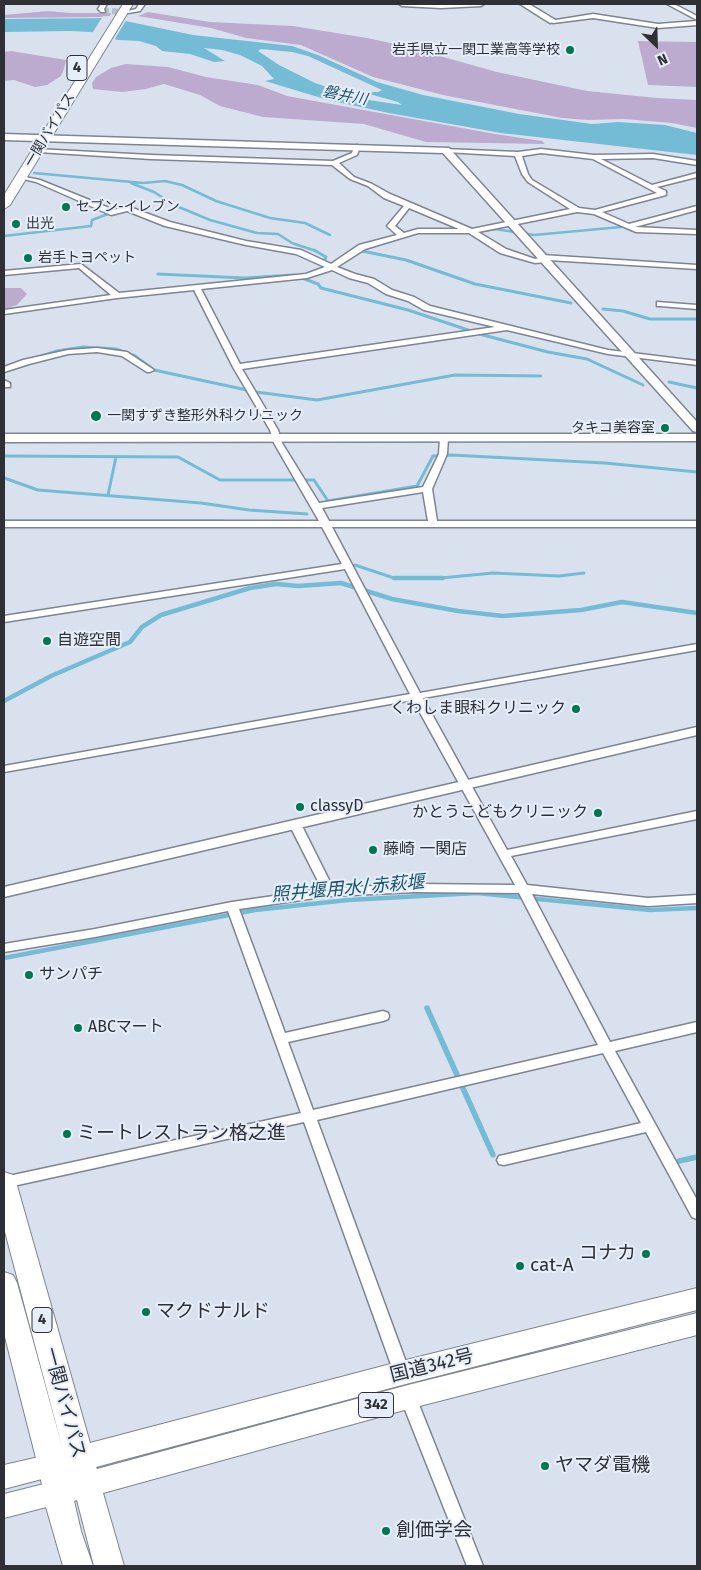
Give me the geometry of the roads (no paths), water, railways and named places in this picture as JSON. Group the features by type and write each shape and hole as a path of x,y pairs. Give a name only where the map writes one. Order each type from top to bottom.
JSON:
{"highway":[{"name":"一関バイパス","path":"4,189 28,151 39,138 117,8"},
{"name":"一関バイパス","path":"4,205 38,150 39,138"},
{"name":"一関バイパス","path":"4,1183 109,1566"},
{"name":"一関バイパス","path":"4,1283 66,1531 78,1566"},
{"name":"国道342号","path":"54,1479 405,1385 697,1298"},
{"name":"国道342号","path":"405,1385 697,1324"}],"main road":[{"path":"4,1478 54,1479"},
{"path":"4,1506 54,1479"}],"street":[{"path":"117,8 138,10 142,4"},
{"path":"402,4 441,6 481,4"},
{"path":"524,4 553,21 593,16 658,26 697,23"},
{"path":"670,4 697,18"},
{"path":"4,137 357,147 518,154 541,151 594,157 653,156 697,163"},
{"path":"246,144 250,159"},
{"path":"38,150 151,157 334,163 355,154 357,147"},
{"path":"446,150 697,430"},
{"path":"518,154 525,174 530,181 555,198 578,210"},
{"path":"594,157 663,194 595,212"},
{"path":"334,163 352,178 408,205 472,231 503,251 535,261 543,259 697,267"},
{"path":"651,187 697,175"},
{"path":"22,177 38,181 114,213 127,208 168,224 246,243 298,252 371,281 389,292 411,299 427,308 608,352 697,363"},
{"path":"686,178 697,184"},
{"path":"402,235 391,226 408,205"},
{"path":"629,226 697,208"},
{"path":"4,312 117,296 284,280 307,276 332,267 362,247 402,235 427,230 472,231 578,210 595,212 636,230 697,232"},
{"path":"4,273 81,266 117,296"},
{"path":"196,287 237,367 274,430 275,438 316,506 417,697 523,889 606,1047 697,1213"},
{"path":"660,304 697,307"},
{"path":"237,367 507,328"},
{"path":"4,370 26,362 68,352 96,350 124,354 150,370"},
{"path":"4,438 697,438"},
{"path":"432,523 427,489 444,454 444,438"},
{"path":"316,506 427,489"},
{"path":"4,524 697,524"},
{"path":"4,619 347,566"},
{"path":"4,769 697,647"},
{"path":"4,892 697,731"},
{"path":"504,854 697,815"},
{"path":"295,824 329,892"},
{"path":"4,948 105,932 232,906 329,892 415,888 523,889 648,902 697,899"},
{"path":"232,906 310,1116 405,1385 475,1566"},
{"path":"280,1039 383,1016"},
{"path":"4,1183 310,1116 697,1027"},
{"path":"504,1160 650,1126"}],"water":[{"path":"111,18 193,35 292,46 318,55 377,82 423,95 519,114 592,124 618,122 665,125 697,133 697,155 501,133 389,113 328,100 265,81 274,79 262,66 240,55 222,50 204,48 225,61 214,62 190,54 162,51 156,46 139,41 118,40 91,32 4,32 4,19","holes":["261,49 292,52 308,56 382,90 378,92 362,92 398,102 402,105 328,94 325,91 336,90 315,83 279,65 258,51"]}],"waterway":[{"path":"34,173 143,183 165,181 182,185 216,201 270,218 305,223 330,235"},
{"path":"131,183 154,192 174,205 210,220 257,233 278,234 292,243 315,251"},
{"path":"4,236 91,226 92,220 108,214"},
{"path":"478,232 495,229 534,235 621,227"},
{"path":"315,251 326,257 325,259"},
{"path":"362,251 406,260 475,284 571,303"},
{"path":"158,274 244,278 294,275 318,284 321,288 408,310 483,335 548,352 587,359 643,385"},
{"path":"603,309 623,311 650,319 697,319"},
{"path":"35,358 57,351 83,347 116,349 135,356 154,370 256,392 317,400 455,375 541,376"},
{"path":"669,382 697,388"},
{"path":"4,456 178,457 220,480 314,480 328,501 417,486 433,456 451,455 605,463 697,472"},
{"path":"108,495 116,457"},
{"path":"4,478 38,490 201,503 249,510 307,514"},
{"path":"4,521 223,521"},
{"path":"355,565 394,578 441,578"},
{"path":"441,578 493,573 559,576 584,573"},
{"path":"4,701 51,676 130,642 142,627 161,615 250,588 276,584 298,586 341,583 392,599 458,611 503,616 581,610 622,602 697,613"},
{"name":"照井堰用水/赤萩堰","path":"4,958 255,910 348,900 477,893 650,910 697,908"},
{"path":"427,1008 493,1155"},
{"path":"679,1161 697,1157"}],"tunnel":[{"path":"103,11 130,12"}],"place":[{"name":"岩手県立一関工業高等学校","path":"570,50"},
{"name":"セブン-イレブン","path":"66,207"},
{"name":"出光","path":"16,224"},
{"name":"岩手トヨペット","path":"28,258"},
{"name":"一関すずき整形外科クリニック","path":"96,416"},
{"name":"タキコ美容室","path":"665,428"},
{"name":"自遊空間","path":"47,641"},
{"name":"くわしま眼科クリニック","path":"576,709"},
{"name":"classyD","path":"300,807"},
{"name":"かとうこどもクリニック","path":"598,813"},
{"name":"藤崎 一関店","path":"373,850"},
{"name":"サンパチ","path":"29,975"},
{"name":"ABCマート","path":"78,1028"},
{"name":"ミートレストラン格之進","path":"67,1134"},
{"name":"コナカ","path":"646,1254"},
{"name":"cat-A","path":"520,1266"},
{"name":"マクドナルド","path":"146,1312"},
{"name":"ヤマダ電機","path":"545,1466"},
{"name":"創価学会","path":"386,1531"}],"water label":[{"name":"磐井川","path":"345,96"}]}
